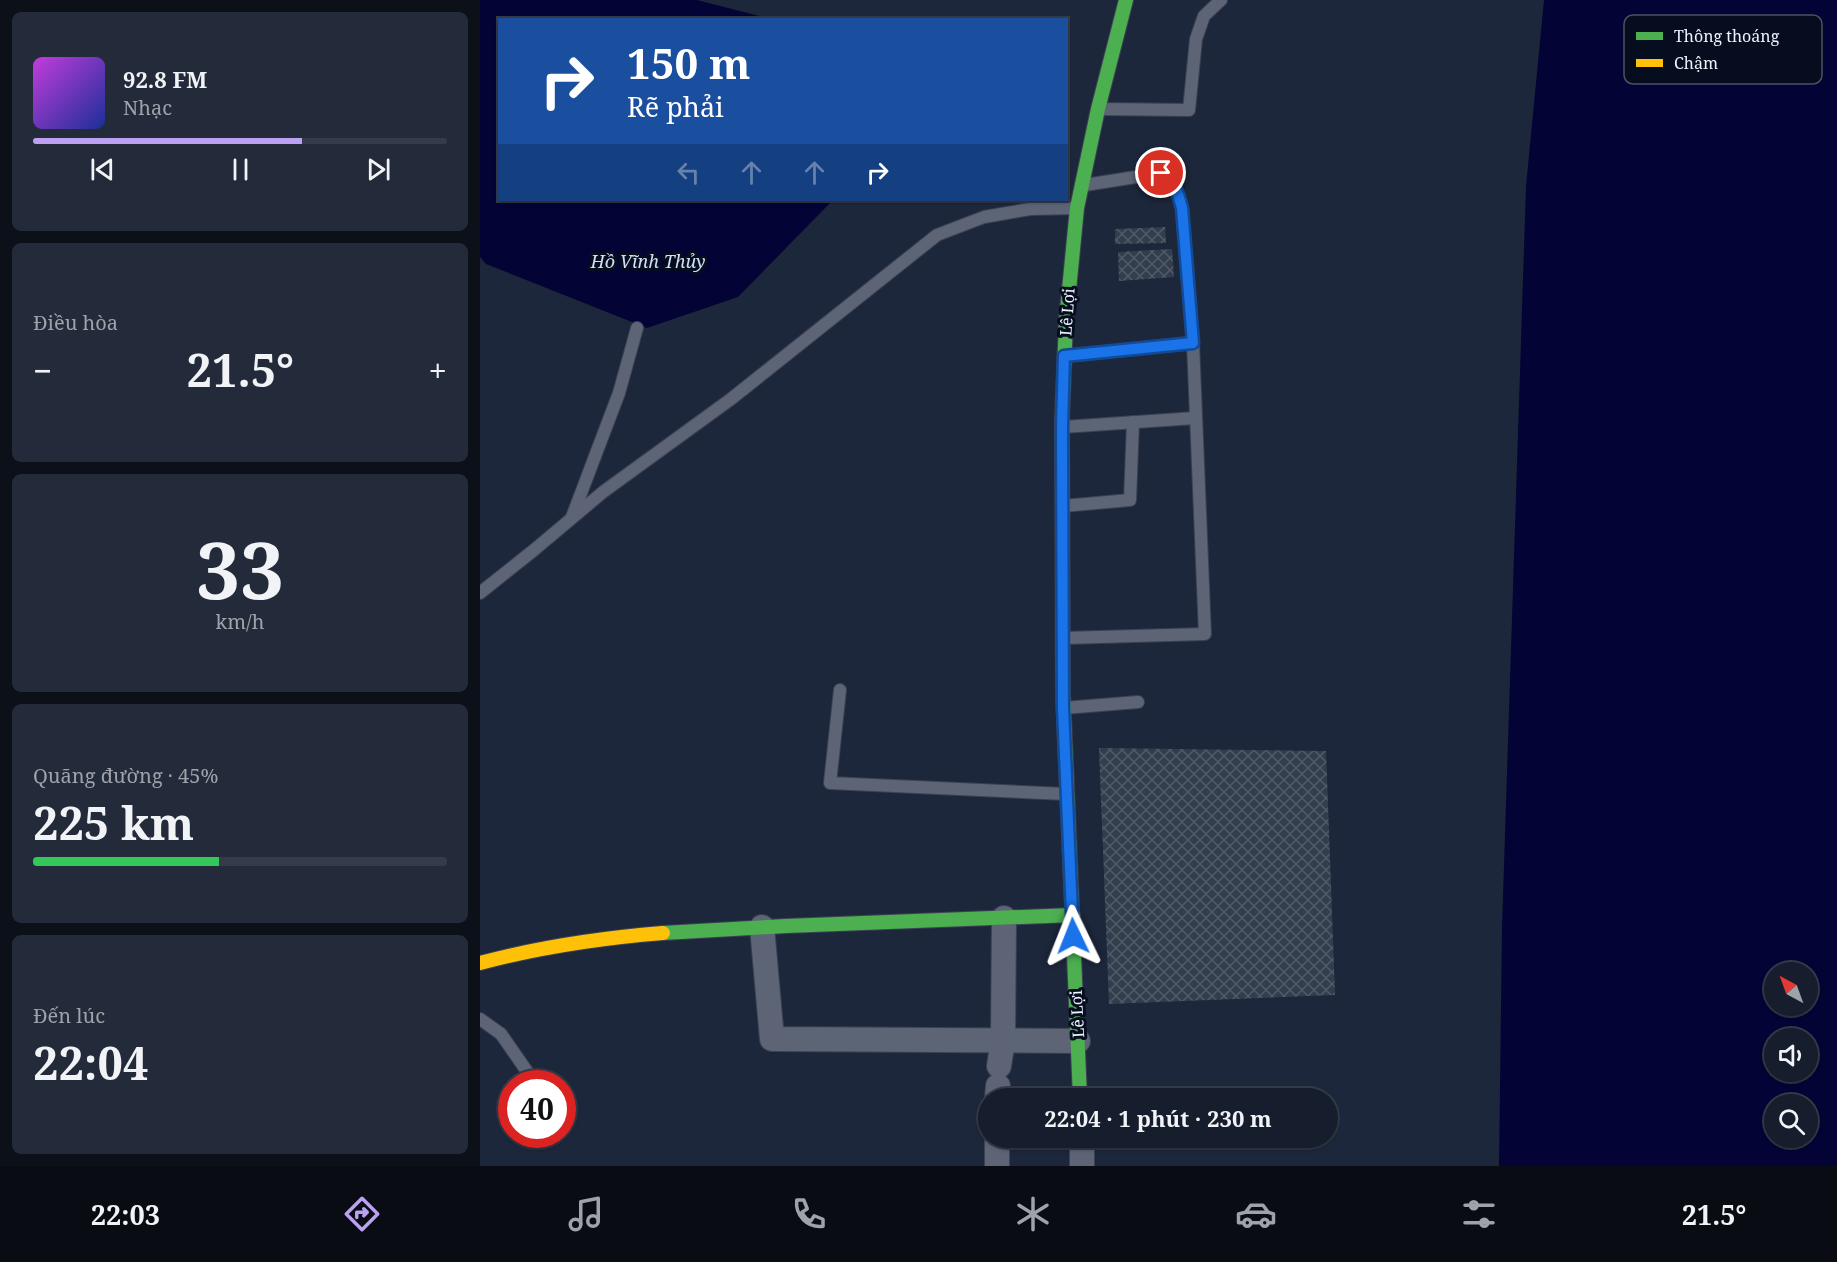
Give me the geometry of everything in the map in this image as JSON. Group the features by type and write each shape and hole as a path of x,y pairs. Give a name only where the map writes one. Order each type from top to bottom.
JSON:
{"street":[{"name":"Lê Lợi","path":"1080,1088 1063,708 1064,356 1077,208 1098,110 1126,0"},
{"path":"480,963 538,948 610,938 695,931 1072,915"},
{"path":"998,1083 1003,1040 1004,918"},
{"path":"762,927 772,1039 1078,1041"},
{"path":"997,1148 997,1166"},
{"path":"1082,1148 1083,1166"}],"lane":[{"path":"1098,110 1189,110 1196,39 1204,16 1221,0"},
{"path":"1062,639 1205,634 1193,343 1182,208 1176,188 1168,177 1161,173 1083,185"},
{"path":"480,593 610,486 731,399 937,235 984,217 1030,209 1077,208"},
{"path":"572,518 619,393 637,328"},
{"path":"1064,356 1193,343"},
{"path":"1062,427 1195,418"},
{"path":"1062,506 1130,500 1133,422"},
{"path":"840,690 830,783 1067,794"},
{"path":"1063,708 1138,702"},
{"path":"480,1019 501,1034 526,1070"}],"water":[{"name":"Hồ Vĩnh Thủy","path":"480,0 697,0 767,18 498,18 498,201 832,201 738,297 647,328 486,264 480,257"},
{"path":"1544,0 1837,0 1837,1166 1499,1166 1502,927 1526,186"}],"building":[{"path":"1165,227 1166,243 1115,244 1115,229"},
{"path":"1172,249 1174,277 1119,281 1118,252"},
{"path":"1099,748 1326,751 1335,995 1109,1004"}],"traffic: fast":[{"path":"1062,419 1066,321 1077,208 1098,109 1126,0"},
{"path":"1063,694 1080,1088"},
{"path":"663,933 1073,915"}],"traffic: slow":[{"path":"1062,419 1063,694"},
{"path":"480,963 571,944 663,933"}],"route":[{"path":"1073,936 1063,708 1064,356 1193,343 1182,208 1176,188 1168,177 1161,173"}]}
